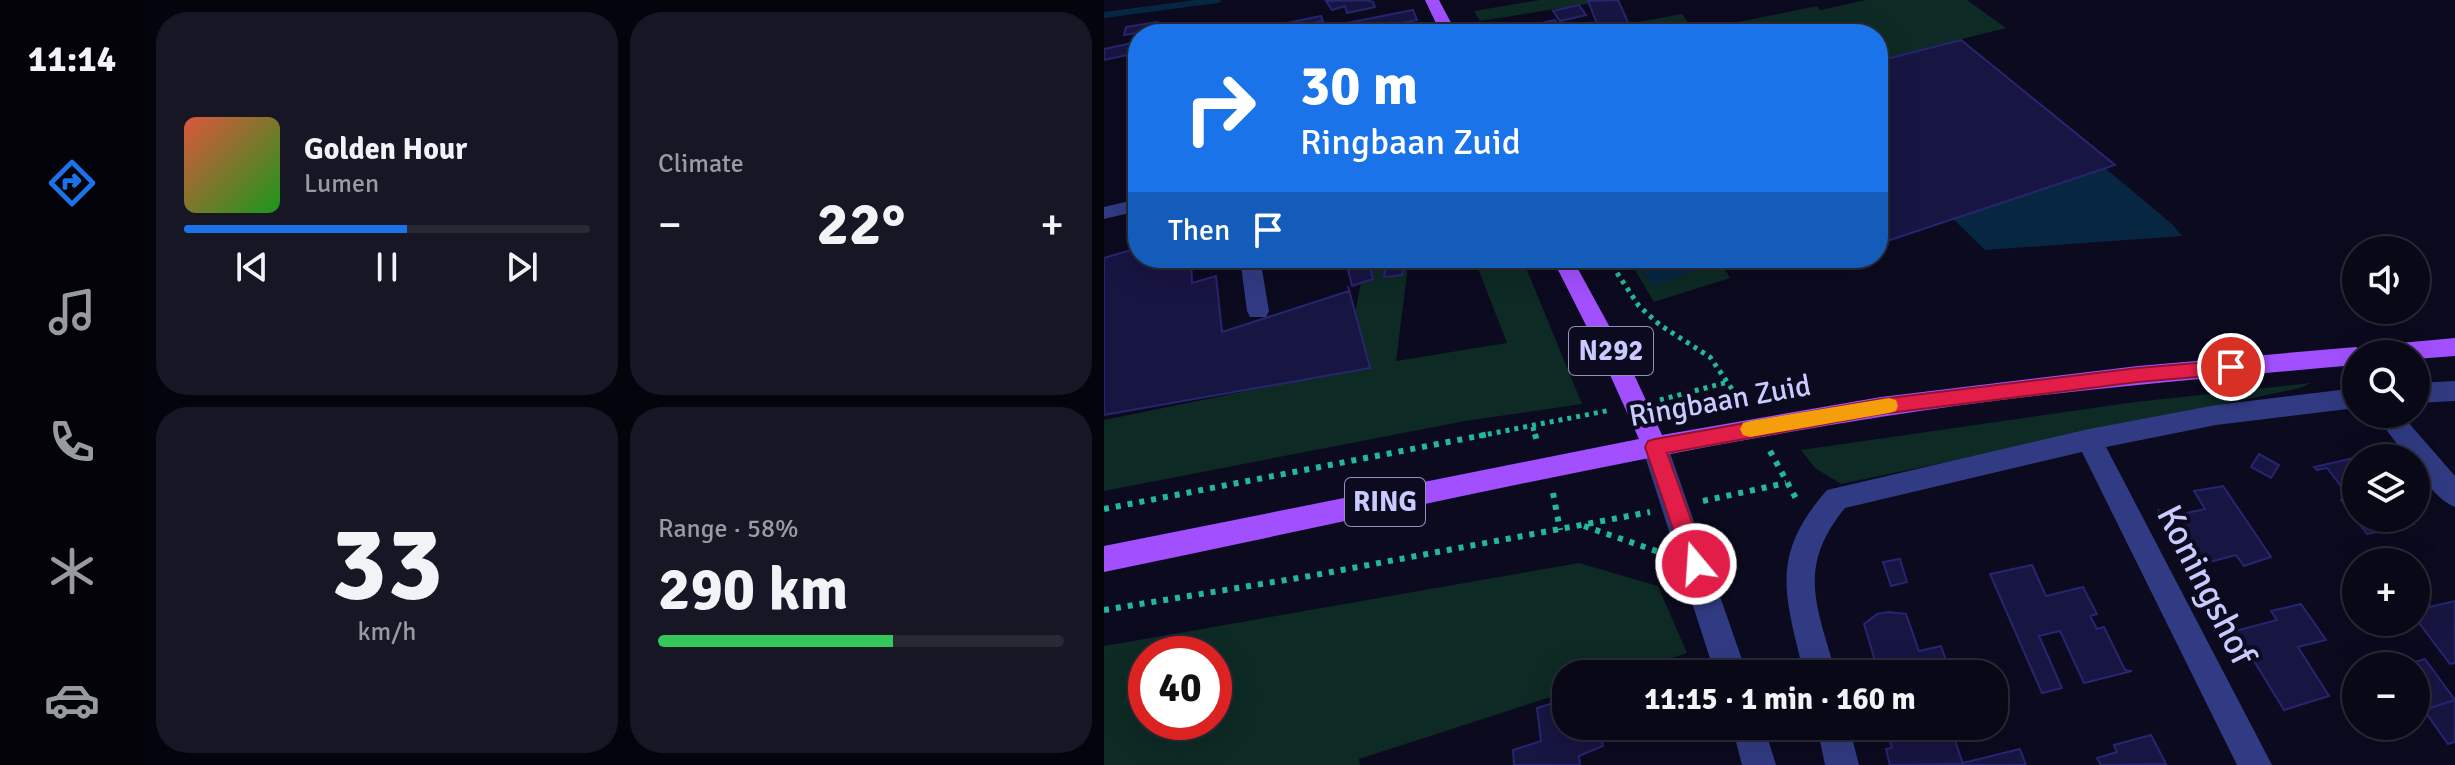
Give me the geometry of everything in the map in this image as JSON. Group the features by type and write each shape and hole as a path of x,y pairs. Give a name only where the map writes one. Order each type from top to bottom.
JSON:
{"main road":[{"path":"1432,0 1444,24"},
{"name":"N292","path":"1567,268 1655,447"},
{"path":"2430,349 2455,347"},
{"name":"Ringbaan Zuid","path":"1104,559 1655,447 1881,407 2138,375 2342,357"}],"street":[{"path":"1104,213 1128,207"},
{"path":"1252,268 1258,311"},
{"path":"2430,392 2455,391"},
{"path":"1817,660 1798,571 1802,549 1816,518 1837,498 2089,440 2216,415 2342,400"},
{"path":"2398,428 2455,495"},
{"name":"Koningshof","path":"2089,440 2255,765"},
{"path":"1655,447 1727,660"},
{"path":"1752,740 1759,765"},
{"path":"1836,740 1842,765"}],"path":[{"name":"Ringbaan Zuid","path":"1104,509 1636,405 1728,382 1710,357 1660,325 1639,306 1614,268"},
{"path":"1104,610 1583,526 1786,483"},
{"path":"1583,526 1696,564"}],"green space":[{"path":"1540,0 1611,0 1480,21 1474,11"},
{"path":"1866,0 1967,0 2006,28 1888,58 1888,24 1728,24 1817,6 1820,10"},
{"path":"1682,14 1689,24 1627,24"},
{"path":"1364,268 1408,268 1396,361 1507,343 1478,268 1526,268 1582,404 1465,421 1104,491 1104,420 1344,371"},
{"path":"1634,268 1640,268 1652,286 1687,268 1724,268 1730,278 1654,302"},
{"path":"2311,383 2300,388 1841,484 1815,468 1801,450 2135,402"},
{"path":"1579,563 1658,586 1687,653 1665,660 1552,660 1552,697 1359,759 1360,765 1104,765 1104,646 1128,642 1128,740 1232,740 1232,636 1161,636"}],"water":[{"path":"2099,163 2172,224 2182,236 1985,250 1944,210"},
{"path":"1640,268 1704,268 1652,286"}],"building":[{"path":"1618,0 1629,24 1597,24 1588,1"},
{"path":"1326,1 1373,2 1375,7 1347,13 1345,6 1332,10"},
{"path":"1579,5 1586,15 1560,21 1553,11"},
{"path":"1413,10 1417,20 1398,24 1347,23"},
{"path":"1321,16 1323,21 1308,24 1287,23"},
{"path":"1555,20 1558,24 1537,24"},
{"path":"1961,40 2115,165 1888,241 1888,58"},
{"path":"1128,44 1128,55 1104,60 1104,49"},
{"path":"1128,251 1128,268 1191,268 1192,283 1216,276 1222,332 1349,291 1348,286 1370,368 1104,415 1104,258"},
{"path":"1370,268 1373,279 1352,286 1348,270"},
{"path":"1386,268 1404,268 1402,275 1384,277"},
{"path":"2259,454 2279,465 2271,478 2251,467"},
{"path":"2342,461 2342,488 2327,468 2317,470 2314,467"},
{"path":"2223,486 2271,557 2244,566 2236,555 2194,566 2207,590 2158,509 2164,518 2205,509 2194,491"},
{"path":"1900,559 1907,582 1891,586 1883,562"},
{"path":"2032,565 2046,596 2083,587 2097,614 2090,616 2097,629 2104,627 2125,670 2132,671 2084,683 2060,631 2039,636 2062,688 2042,693 1990,574"},
{"path":"2455,601 2455,663 2450,664 2429,636 2430,607"},
{"path":"2301,604 2326,640 2298,647 2329,696 2284,710 2251,656 2248,657 2235,631 2277,620 2271,611"},
{"path":"1877,614 1906,614 1919,651 1941,646 1946,660 1875,660 1864,624"},
{"path":"2430,666 2455,700 2430,708"},
{"path":"2455,700 2455,742 2448,744 2430,718 2430,708"},
{"path":"1552,703 1552,740 1602,740 1603,746 1579,756 1580,765 1514,765 1513,750 1541,741 1537,708"},
{"path":"2151,735 2166,764 2101,765 2097,758 2117,752 2114,745"},
{"path":"1889,740 1955,740 1963,764 1890,765 1886,749 1892,748"},
{"path":"2020,749 2026,765 1956,765 1963,763"}],"waterway":[{"path":"1104,15 1218,0"}],"slow traffic":[{"path":"1750,429 1889,406"}],"route":[{"path":"1696,564 1655,447 1881,407 2138,375 2231,367"}]}
